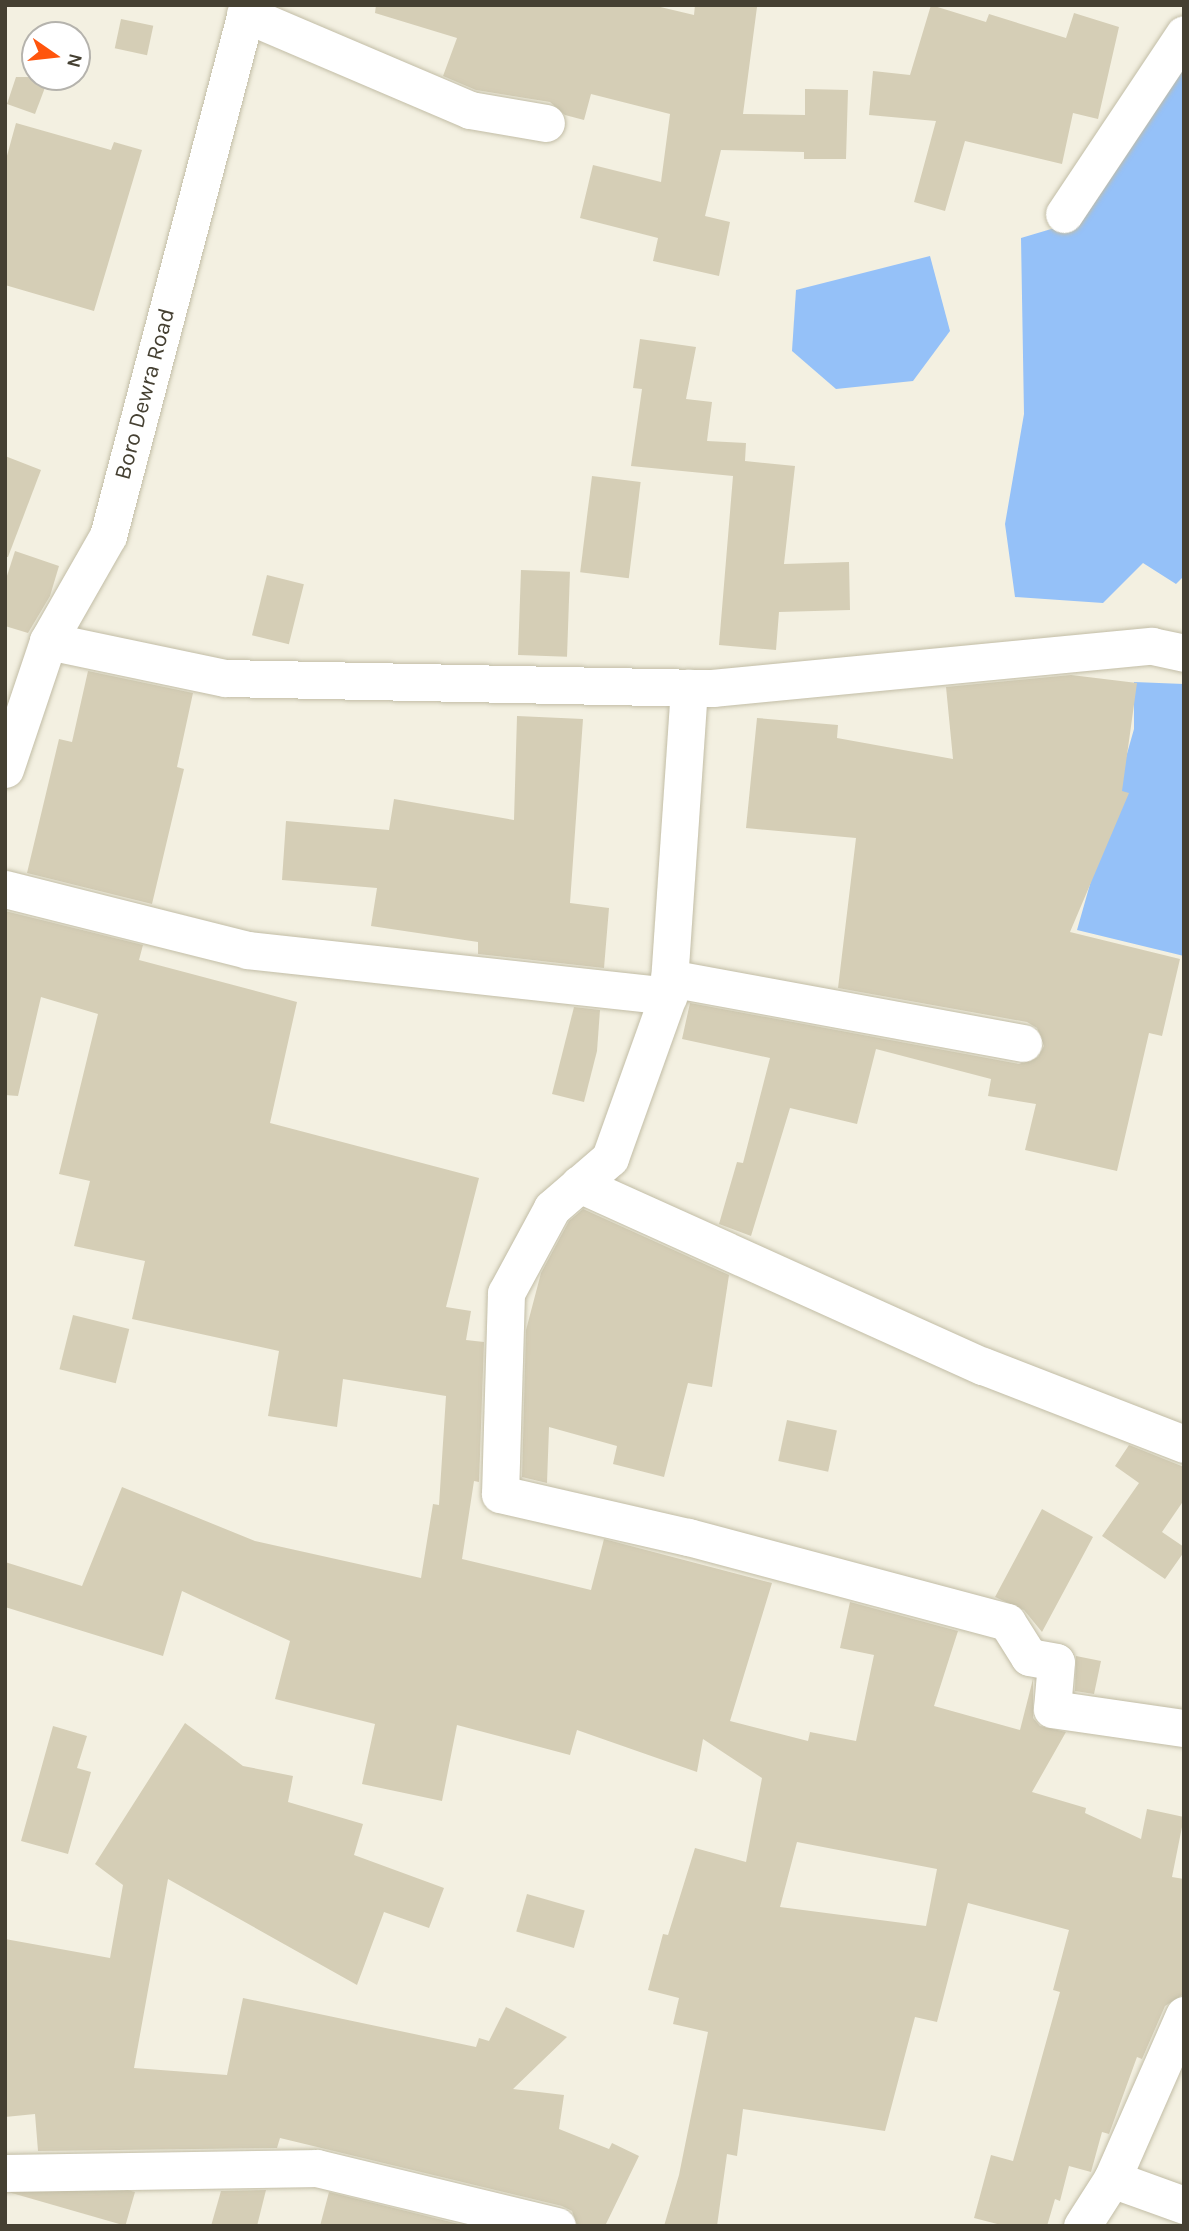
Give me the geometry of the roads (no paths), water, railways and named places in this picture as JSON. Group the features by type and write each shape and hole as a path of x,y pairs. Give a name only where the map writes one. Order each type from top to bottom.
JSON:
{"street":[{"path":"246,10 470,110 546,123"},
{"name":"Boro Dewra Road","path":"5,769 48,641 108,536 246,10"},
{"path":"1064,214 1184,34"},
{"path":"48,641 225,678 689,688 1152,646 1184,653"},
{"path":"689,688 669,987 610,1158 552,1208 506,1293 499,1494 688,1537 1007,1622 1029,1657 1056,1662 1052,1709 1184,1728"},
{"path":"5,889 247,950 669,987 1023,1043"},
{"path":"579,1184 983,1366 1184,1444"},
{"path":"1082,2226 1112,2179 1184,2015"},
{"path":"5,2173 317,2168 557,2226"},
{"path":"1112,2179 1184,2205"}],"water":[{"path":"1184,48 1184,576 1176,584 1143,563 1103,603 1015,597 1005,524 1024,414 1021,238 1068,224"},
{"path":"930,256 950,331 913,381 836,389 792,351 796,290"},
{"path":"1134,682 1184,684 1184,956 1077,930 1134,729"}]}
